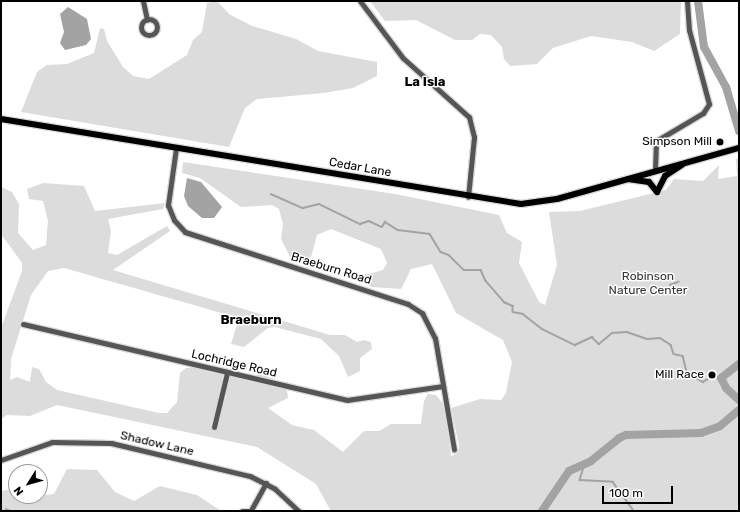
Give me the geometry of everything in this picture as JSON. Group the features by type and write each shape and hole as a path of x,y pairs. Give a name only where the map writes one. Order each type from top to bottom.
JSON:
{"main road":[{"name":"Cedar Lane","path":"1,119 468,197 532,204 688,161 739,144"},
{"name":"Cedar Lane","path":"711,154 739,148"},
{"path":"624,179 649,182 657,192 665,176 688,161"}],"street":[{"path":"143,1 146,20"},
{"path":"360,1 404,58 468,117 474,137 468,197"},
{"path":"655,170 656,141 703,113 709,104 691,37 687,1"},
{"name":"Braeburn Road","path":"176,148 167,198 171,216 181,228 208,241 413,306 431,326 454,449"},
{"name":"Lochridge Road","path":"23,324 347,400 443,386"},
{"path":"214,427 227,372"},
{"name":"Shadow Lane","path":"1,460 39,444 90,440 242,474 266,483 298,511"},
{"path":"242,511 252,510 266,483"}],"green space":[{"path":"217,1 229,14 252,26 296,39 318,51 377,62 377,76 353,88 324,93 257,99 245,108 229,147 21,112 37,72 47,65 67,64 94,53 100,28 104,29 107,41 123,67 133,76 149,79 187,55 193,40 202,32 207,3"},
{"path":"370,1 681,1 680,34 654,51 632,42 591,36 553,48 537,64 510,66 504,59 502,47 491,35 480,34 472,40 455,40 416,20 385,21"},
{"name":"Robinson Nature Center","path":"739,158 739,511 331,511 316,484 257,447 57,405 30,416 7,415 1,419 1,328 22,271 22,263 1,234 1,187 12,192 19,204 18,233 33,250 46,245 48,221 43,201 29,199 27,189 43,183 84,186 95,211 165,203 163,209 108,219 111,231 108,253 117,255 167,226 170,231 113,270 330,335 345,335 357,342 364,340 371,342 372,349 360,358 360,371 348,377 339,356 321,339 275,327 268,328 244,347 231,344 239,318 64,268 48,271 31,295 11,359 10,380 17,377 30,382 32,367 39,369 46,382 57,390 159,413 167,413 177,402 180,373 186,368 201,367 226,375 263,375 277,380 287,391 288,398 268,408 292,425 314,430 343,452 364,431 379,431 391,424 421,424 424,401 428,394 436,395 445,406 451,456 458,453 459,446 451,408 480,399 501,400 506,393 512,362 503,340 456,313 432,264 411,269 401,289 371,287 361,276 383,270 387,263 381,249 331,229 317,235 311,257 305,261 291,259 281,239 283,224 279,209 272,205 241,207 200,178 182,173 183,162 395,194 499,215 507,233 522,242 519,263 539,302 545,305 557,265 549,212 580,211 666,190 674,179 703,181 719,165 718,179 737,176 736,159"},
{"path":"67,469 97,470 115,492 134,501 160,486 197,495 221,511 1,511 1,491 8,490 8,504 48,504 48,495 54,494"}],"shaded area":[{"path":"68,7 87,19 91,39 86,45 65,50 60,43 64,32 60,14"},
{"path":"187,178 201,182 222,207 214,218 202,218 188,206 184,196"}],"waterway":[{"path":"698,1 704,47 726,87 739,131"},
{"path":"271,194 303,208 319,204 360,224 369,221 382,227 385,222 398,230 430,234 441,252 449,255 464,270 481,270 486,281 504,302 513,306 513,312 523,314 542,329 575,345 592,337 599,344 612,333 627,332 647,339 660,338 671,345 674,354 683,356 687,372 703,382 714,376 721,378"},
{"path":"670,285 678,282"},
{"path":"739,364 721,378 726,388 739,400"},
{"path":"542,511 569,471 591,461 619,438 626,435 701,433 720,426 739,410"},
{"path":"585,464 580,480 613,482 634,511"},
{"path":"6,509 11,511"}],"place":[{"name":"Simpson Mill","path":"720,142"},
{"name":"Mill Race","path":"712,375"}],"district":[{"name":"La Isla","path":"425,82"},
{"name":"Braeburn","path":"251,320"}]}
